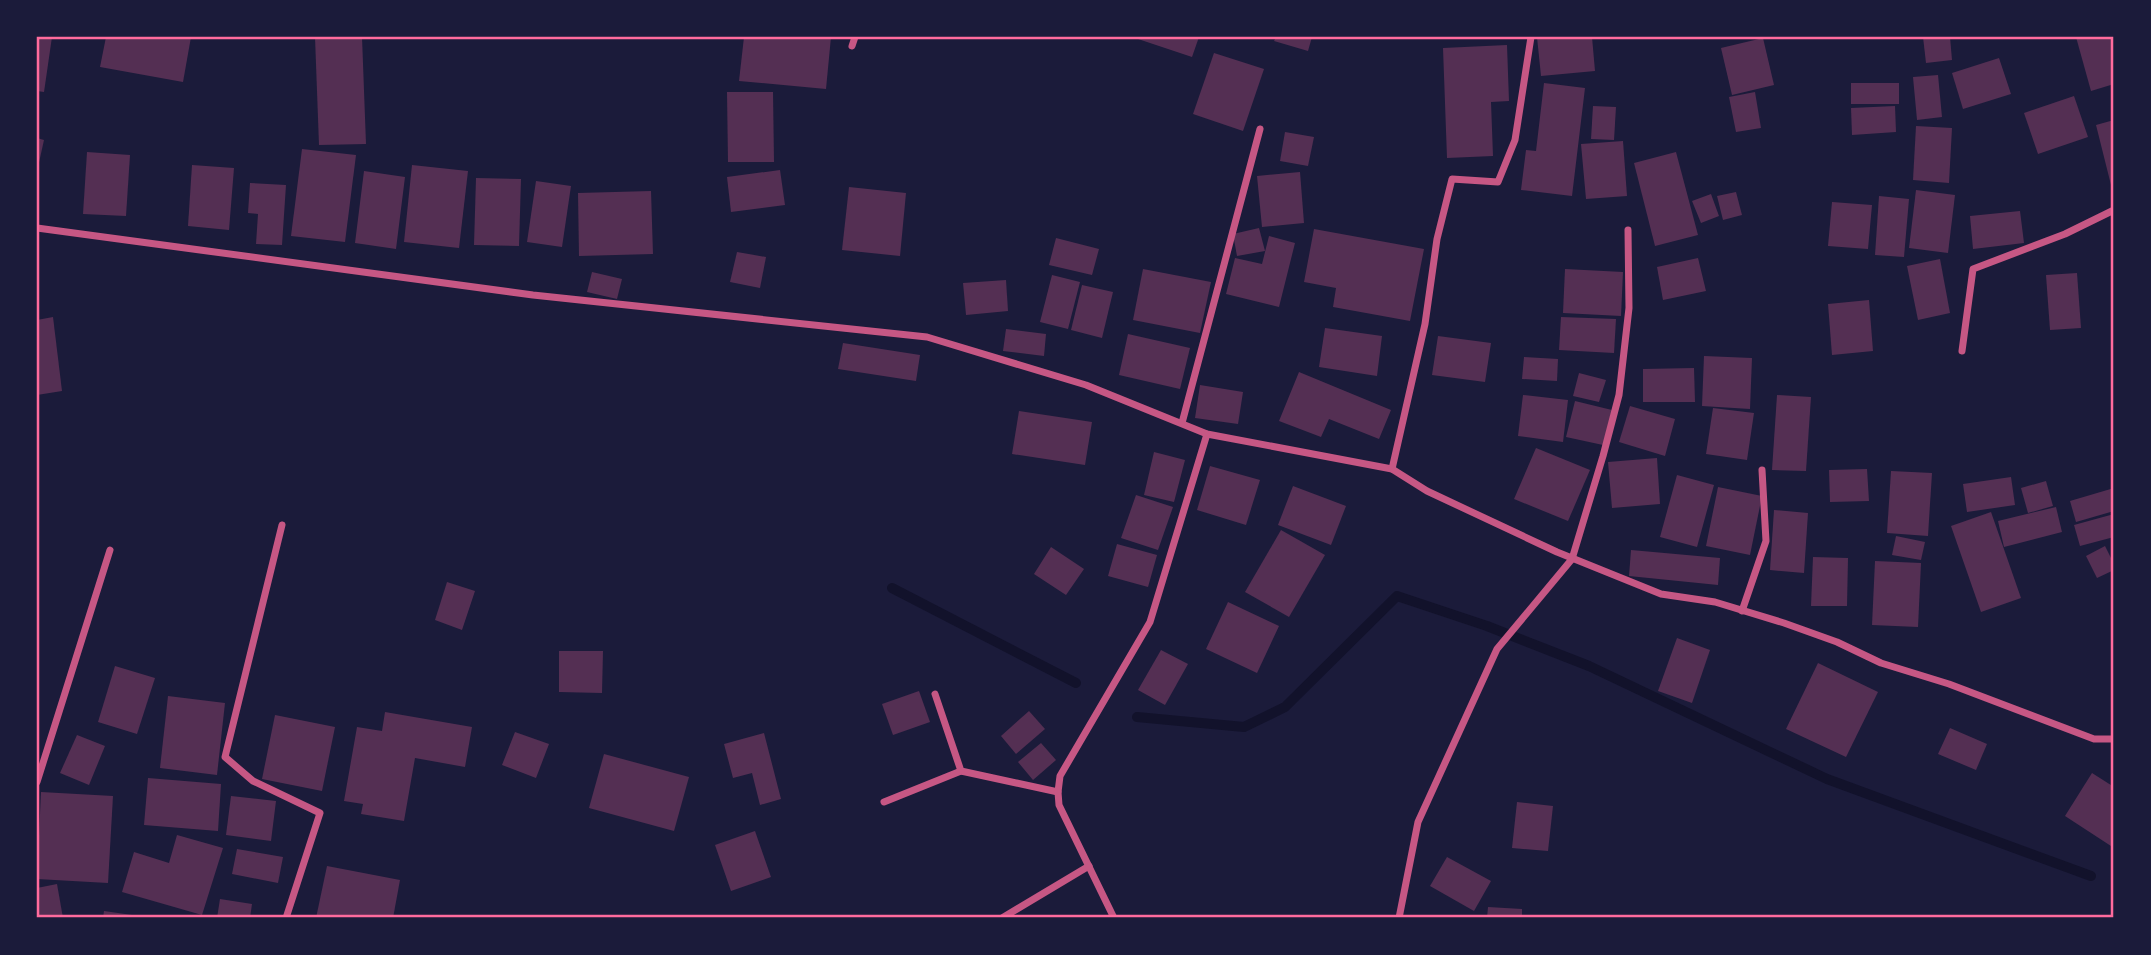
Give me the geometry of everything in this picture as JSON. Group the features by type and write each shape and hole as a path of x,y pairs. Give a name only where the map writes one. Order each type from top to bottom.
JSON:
{"street":[{"path":"852,46 855,37"},
{"path":"1392,469 1425,324 1437,240 1452,179 1498,182 1515,140 1531,37"},
{"path":"1182,423 1259,129"},
{"path":"1962,351 1973,269 2065,234 2114,210"},
{"path":"37,228 533,295 927,337 1086,385 1207,434 1392,469 1427,491 1572,559 1661,594 1715,602 1837,642 1881,663 1961,688 2094,739 2114,739"},
{"path":"1399,918 1418,822 1497,649 1572,559 1619,395 1629,308 1628,230"},
{"path":"1114,918 1059,805 1060,776 1150,622 1207,434"},
{"path":"1742,611 1766,541 1762,470"},
{"path":"282,525 225,757 253,781 320,813 286,918"},
{"path":"37,782 110,550"},
{"path":"935,694 961,771"},
{"path":"884,802 961,771 1058,792"},
{"path":"1002,918 1089,866"}],"building":[{"path":"37,37 52,37 44,92 37,91"},
{"path":"106,37 191,37 183,82 100,67"},
{"path":"315,37 362,37 366,144 319,145"},
{"path":"744,37 831,37 826,89 739,81"},
{"path":"1132,37 1199,37 1192,57"},
{"path":"1276,37 1312,37 1308,51 1274,41"},
{"path":"1537,37 1592,37 1595,71 1541,76"},
{"path":"1923,37 1950,37 1952,60 1926,63"},
{"path":"2076,37 2114,37 2114,84 2091,91"},
{"path":"1763,38 1774,85 1732,95 1721,48"},
{"path":"1507,45 1509,101 1491,102 1493,156 1447,158 1443,48"},
{"path":"1214,53 1264,69 1243,131 1193,114"},
{"path":"1999,58 2011,94 1963,109 1952,73"},
{"path":"1938,75 1942,117 1917,120 1913,77"},
{"path":"1544,83 1585,88 1572,196 1521,190 1526,150 1536,151"},
{"path":"1851,83 1899,83 1899,104 1851,104"},
{"path":"727,92 773,92 774,162 728,162"},
{"path":"1755,92 1761,128 1736,132 1729,97"},
{"path":"2074,96 2088,137 2038,154 2024,113"},
{"path":"1593,106 1616,107 1614,140 1591,139"},
{"path":"1895,106 1896,132 1852,135 1851,108"},
{"path":"2114,120 2114,184 2111,185 2096,125"},
{"path":"1916,126 1952,128 1949,183 1913,180"},
{"path":"1285,132 1314,137 1308,166 1280,161"},
{"path":"37,138 44,140 38,167 37,167"},
{"path":"1623,141 1627,196 1586,199 1581,144"},
{"path":"302,149 356,155 345,242 291,236"},
{"path":"87,152 130,155 126,216 83,214"},
{"path":"1676,152 1698,235 1655,246 1634,163"},
{"path":"192,165 234,168 229,230 188,226"},
{"path":"412,165 468,171 459,248 404,242"},
{"path":"780,170 785,205 731,212 727,177"},
{"path":"364,171 405,177 396,249 355,243"},
{"path":"1300,172 1304,223 1262,227 1257,176"},
{"path":"476,178 521,179 519,246 474,245"},
{"path":"536,181 571,186 562,247 527,242"},
{"path":"250,183 286,185 282,245 256,244 258,214 248,213"},
{"path":"849,187 906,193 900,256 842,250"},
{"path":"1916,190 1955,195 1948,253 1909,248"},
{"path":"651,191 653,254 579,256 578,193"},
{"path":"1736,192 1742,215 1723,220 1717,196"},
{"path":"1711,194 1719,216 1701,223 1692,201"},
{"path":"1879,196 1909,199 1904,257 1875,255"},
{"path":"1832,202 1872,205 1868,249 1828,246"},
{"path":"2020,211 2024,243 1973,249 1970,216"},
{"path":"1259,228 1265,251 1237,256 1233,234"},
{"path":"1314,229 1424,249 1410,321 1333,307 1336,288 1304,282"},
{"path":"1269,236 1295,243 1279,307 1226,294 1235,258 1262,264"},
{"path":"1056,238 1099,249 1092,275 1049,265"},
{"path":"737,252 766,257 760,288 730,282"},
{"path":"1698,258 1706,291 1663,300 1657,267"},
{"path":"1940,259 1950,313 1918,320 1907,266"},
{"path":"1143,269 1211,282 1200,333 1133,320"},
{"path":"1565,269 1623,272 1621,316 1563,313"},
{"path":"592,272 622,279 617,299 587,292"},
{"path":"2077,273 2081,328 2050,330 2046,275"},
{"path":"1052,275 1080,282 1068,329 1040,322"},
{"path":"1006,280 1008,311 966,315 963,283"},
{"path":"1082,285 1113,292 1102,338 1071,330"},
{"path":"1869,300 1873,351 1832,355 1828,304"},
{"path":"53,317 62,391 37,395 37,320"},
{"path":"1561,317 1616,319 1614,353 1559,350"},
{"path":"1325,328 1382,336 1377,376 1319,367"},
{"path":"1006,329 1046,334 1044,356 1003,351"},
{"path":"1128,334 1190,348 1180,389 1119,375"},
{"path":"1438,336 1491,343 1485,382 1432,375"},
{"path":"843,343 920,355 916,381 838,369"},
{"path":"1704,356 1752,358 1750,409 1702,406"},
{"path":"1524,357 1558,359 1557,381 1522,379"},
{"path":"1694,368 1695,402 1643,402 1643,369"},
{"path":"1299,372 1391,410 1379,439 1329,419 1321,437 1279,421"},
{"path":"1579,373 1606,380 1599,402 1573,396"},
{"path":"1200,385 1243,392 1238,424 1195,418"},
{"path":"1523,395 1568,400 1563,442 1518,436"},
{"path":"1777,395 1811,397 1806,471 1772,470"},
{"path":"1575,401 1612,410 1603,445 1566,437"},
{"path":"1630,406 1675,419 1665,456 1619,442"},
{"path":"1713,408 1754,413 1747,460 1706,454"},
{"path":"1019,411 1092,422 1085,465 1012,454"},
{"path":"1536,448 1590,470 1568,521 1514,499"},
{"path":"1154,452 1185,460 1174,502 1144,495"},
{"path":"1657,458 1660,504 1612,508 1608,462"},
{"path":"1210,466 1260,480 1246,525 1197,510"},
{"path":"1867,469 1869,501 1830,502 1829,470"},
{"path":"1891,471 1932,473 1928,536 1887,533"},
{"path":"1677,475 1714,485 1697,547 1660,537"},
{"path":"2011,477 2015,505 1967,512 1963,484"},
{"path":"2046,481 2053,506 2028,513 2021,488"},
{"path":"1293,486 1346,506 1331,545 1278,525"},
{"path":"1718,487 1762,496 1750,555 1706,546"},
{"path":"2114,488 2114,511 2076,522 2070,501"},
{"path":"1136,495 1173,507 1158,550 1121,538"},
{"path":"2056,507 2062,532 2004,547 1998,521"},
{"path":"1774,510 1808,513 1804,573 1770,570"},
{"path":"1991,512 2021,598 1981,612 1951,526"},
{"path":"2114,514 2114,537 2080,546 2074,525"},
{"path":"1281,530 1325,555 1289,617 1245,592"},
{"path":"1896,536 1925,542 1921,560 1892,555"},
{"path":"1117,544 1157,555 1148,587 1108,576"},
{"path":"2105,546 2114,564 2114,570 2097,578 2086,556"},
{"path":"1051,547 1084,569 1066,595 1034,574"},
{"path":"1631,550 1720,558 1718,585 1629,576"},
{"path":"1813,557 1848,558 1847,606 1811,606"},
{"path":"1875,561 1921,563 1918,627 1872,625"},
{"path":"447,582 475,591 462,630 435,620"},
{"path":"1228,602 1279,626 1257,673 1206,649"},
{"path":"1677,638 1710,650 1692,703 1658,691"},
{"path":"1161,650 1188,664 1165,705 1138,690"},
{"path":"559,651 603,651 602,693 559,692"},
{"path":"1818,663 1878,692 1846,757 1786,729"},
{"path":"115,666 155,678 137,734 98,722"},
{"path":"919,691 930,722 893,735 882,704"},
{"path":"168,696 225,703 217,775 160,768"},
{"path":"1029,711 1045,729 1016,754 1001,736"},
{"path":"385,712 472,727 465,767 415,758 404,821 361,814 363,804 344,801 357,727 382,731"},
{"path":"275,715 335,727 322,791 262,779"},
{"path":"1950,728 1987,744 1976,770 1938,754"},
{"path":"515,732 549,744 536,778 502,765"},
{"path":"764,733 781,799 760,805 752,773 733,778 724,744"},
{"path":"77,735 105,746 89,785 60,773"},
{"path":"1041,743 1056,760 1033,780 1018,762"},
{"path":"604,754 689,777 674,831 589,808"},
{"path":"2092,773 2114,787 2114,840 2111,846 2065,816"},
{"path":"148,778 221,784 218,831 144,825"},
{"path":"41,792 113,796 108,883 37,879"},
{"path":"231,796 276,801 271,841 226,835"},
{"path":"1517,802 1553,806 1548,851 1512,848"},
{"path":"755,831 771,877 731,891 715,845"},
{"path":"177,835 223,848 202,915 122,892 134,852 169,863"},
{"path":"237,849 283,857 278,883 232,874"},
{"path":"1447,857 1491,881 1474,911 1430,886"},
{"path":"327,866 400,880 393,918 316,918"},
{"path":"57,884 63,918 37,918 37,888"},
{"path":"220,899 252,904 250,918 217,918"},
{"path":"1488,907 1522,909 1522,918 1487,918"},
{"path":"104,911 146,917 146,918 103,918"}],"waterway":[{"path":"892,588 1076,683"},
{"path":"1137,717 1244,727 1285,707 1397,596 1487,626 1589,666 1827,779 2091,876"}]}
